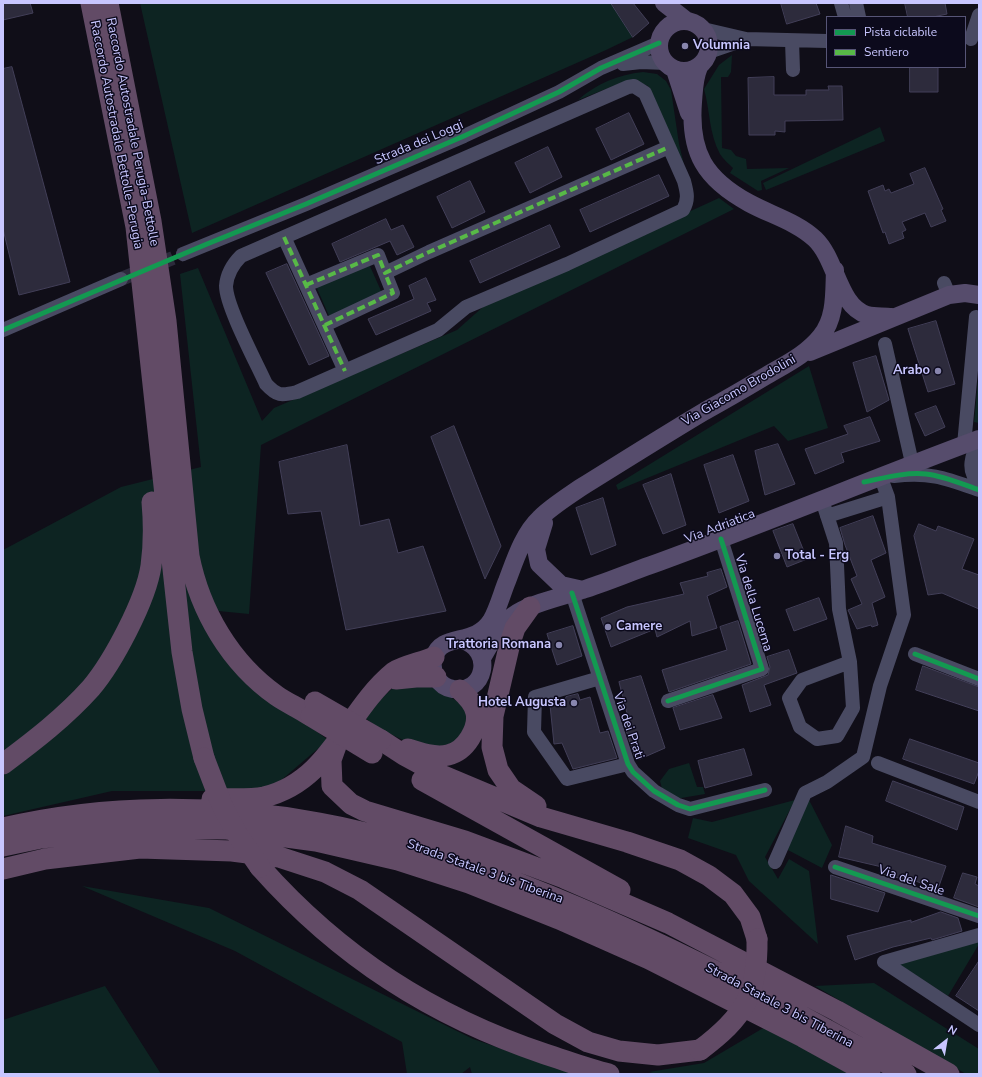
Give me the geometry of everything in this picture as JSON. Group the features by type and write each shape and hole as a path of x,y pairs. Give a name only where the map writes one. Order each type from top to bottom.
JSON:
{"highway":[{"name":"Raccordo Autostradale Bettolle-Perugia","path":"91,3 116,90 136,227 170,528"},
{"name":"Raccordo Autostradale Perugia-Bettolle","path":"108,3 116,90 151,220 166,321 170,528"},
{"path":"170,528 206,579 215,603 228,628 241,644 264,666 312,708 632,896 668,923"},
{"path":"170,528 182,652 192,708 204,758 222,805 238,834 260,867 290,900 352,954 402,988 459,1020 518,1045 609,1074"},
{"path":"3,764 38,739 91,688 117,649 137,609 150,567 170,528"},
{"path":"530,607 515,628 510,643 493,716 492,747 498,770 511,789 529,803 584,828"},
{"path":"38,820 115,800 262,797 279,792 295,784 322,762 336,746 367,699 380,684 396,671 434,656"},
{"path":"380,684 402,678 436,677"},
{"path":"377,746 425,755 447,756 457,752 467,743 476,729 478,717 474,705 460,690"},
{"path":"336,746 331,760 332,786 351,804 365,811 465,841 550,872 668,923 837,1011 949,1074"},
{"path":"377,746 480,792 541,817 584,828 680,860 708,876 733,894 750,917 757,939 758,966 750,996 734,1022 723,1033 700,1050 679,1060 645,1065 621,1066 604,1065 518,1045"},
{"name":"Strada Statale 3 bis Tiberina","path":"3,828 38,820 138,809 224,811 319,822 403,842 475,866 568,902 656,942 815,1023 906,1074"},
{"name":"Strada Statale 3 bis Tiberina","path":"3,846 41,838 139,828 228,829 316,841 398,860 468,883 559,919 649,959 803,1037 870,1074"},
{"path":"3,869 45,859 140,848 232,851 279,857 325,872 360,890 555,1024 588,1042 619,1051 658,1056 700,1050"}],"main road":[{"path":"652,3 663,35 662,57 671,67 692,121"},
{"path":"664,3 695,25 709,40 704,59 695,75 692,121 694,145 703,164 719,183 749,203 806,231 828,254 847,300 851,305 868,315 891,317"},
{"path":"663,35 673,23 695,25"},
{"path":"671,67 688,71 704,59"},
{"name":"Via Giacomo Brodolini","path":"462,640 475,636 491,620 519,551 533,526 540,518 572,493 689,420 800,356 821,336 831,317 835,270"},
{"path":"800,356 891,317 913,303 947,289 979,296"},
{"name":"Via Adriatica","path":"482,658 497,633 506,622 515,614 530,607 577,592 722,539 825,508 873,480 912,463 974,442"},
{"path":"552,509 538,539 536,549 539,564 562,584 577,592"},
{"path":"462,640 475,646 482,658 482,672 478,679 467,688 460,690 446,687 436,677 432,664 437,650 448,641 462,640"}],"street":[{"path":"841,3 845,16"},
{"path":"856,3 859,16"},
{"path":"972,39 979,15"},
{"path":"695,25 746,39 826,41"},
{"name":"Strada dei Loggi","path":"182,254 306,204 464,136 558,92 663,35"},
{"path":"704,59 746,39"},
{"path":"792,41 794,70"},
{"name":"Strada dei Loggi","path":"600,68 641,62 671,67"},
{"path":"634,86 645,93 669,148 688,194 687,204 683,210 573,261 466,307 438,330 297,392 283,395 273,392 266,384 227,297 228,274 241,256 628,87 634,86"},
{"path":"558,92 567,114"},
{"path":"385,273 436,249 669,148"},
{"path":"306,204 314,224"},
{"path":"284,237 345,371"},
{"path":"306,284 378,255 393,293 325,325"},
{"path":"3,330 121,279"},
{"path":"976,318 974,452 971,463 975,478 979,482"},
{"path":"885,344 912,463"},
{"path":"873,480 925,474 941,477 979,490"},
{"path":"775,862 805,793 827,782 863,757 880,686 904,615 888,497 873,480"},
{"path":"850,662 802,680 789,698 800,727 817,739 837,736 853,708 850,662 839,609 836,543 825,508 888,497"},
{"name":"Via della Lucerna","path":"668,701 762,669 722,539"},
{"name":"Via dei Prati","path":"577,592 600,678 628,764 633,772 654,791 678,805 690,809 765,790"},
{"path":"914,654 979,679"},
{"path":"600,678 534,697 534,732 567,779 628,764"},
{"path":"878,763 979,802"},
{"name":"Via del Sale","path":"835,867 979,916"},
{"path":"979,935 884,962 979,1024"}],"green space":[{"path":"140,3 617,3 613,6 633,37 192,233"},
{"path":"732,55 731,72 728,77 721,77 722,148 731,150 736,156 746,159 747,169 789,168 761,181 762,190 758,191 730,173 733,168 724,160 716,146 704,89 719,65"},
{"path":"643,72 657,74 666,81 671,90 679,144 686,173 648,86 638,82 626,81 578,100 600,84 625,75"},
{"path":"880,127 885,141 766,190 763,183"},
{"path":"719,198 734,209 261,445 249,614 198,609 234,670 328,740 272,788 205,791 112,791 3,816 3,550 121,487 201,467 180,274 198,268 262,421 274,408 457,330 484,306"},
{"path":"369,264 382,293 329,316 316,286"},
{"path":"809,366 828,428 788,441 774,426 618,490 616,485"},
{"path":"979,369 979,423 974,422"},
{"path":"418,680 459,702 468,712 467,728 458,742 424,750 380,729 365,718 368,711 395,686"},
{"path":"689,763 697,787 703,787 705,794 675,799 663,792 660,781 669,769"},
{"path":"808,798 832,845 822,868 786,849"},
{"path":"795,800 765,857 778,879 789,859 809,871 818,944 749,881 736,855 688,838 693,818 712,822"},
{"path":"82,886 209,908 473,1039 576,1074 472,1074 470,1067 461,1074 407,1074 402,1042 235,951"},
{"path":"979,939 979,944 948,996 897,963"},
{"path":"874,983 979,1049 979,1074 966,1074 815,986"},
{"path":"105,986 161,1074 3,1074 3,1020"},
{"path":"765,1027 849,1074 656,1074 649,1072 704,1063"}],"building":[{"path":"3,3 30,3 33,13 3,20"},
{"path":"611,3 633,3 649,23 633,37"},
{"path":"781,3 816,3 820,14 787,24"},
{"path":"905,3 945,3 947,14 938,16 908,16"},
{"path":"12,67 70,282 19,295 3,229 3,69"},
{"path":"910,68 938,68 938,92 910,92"},
{"path":"774,77 774,95 806,95 806,90 829,90 828,86 842,86 843,120 785,121 785,132 775,131 775,135 749,135 748,78"},
{"path":"629,113 644,144 611,160 596,129"},
{"path":"548,147 562,177 530,193 515,163"},
{"path":"925,168 943,209 941,210 946,221 931,227 925,213 902,222 906,230 902,232 904,238 889,244 885,232 883,233 868,191 883,185 885,191 889,189 891,193 914,184 910,174"},
{"path":"659,175 669,196 590,232 580,210"},
{"path":"470,181 485,212 452,228 437,197"},
{"path":"386,219 391,230 403,225 414,247 397,255 390,241 340,262 332,244"},
{"path":"550,225 560,247 480,283 470,261"},
{"path":"287,264 329,356 309,365 266,273"},
{"path":"426,278 436,300 427,303 431,311 376,335 368,319 414,299 409,286"},
{"path":"936,321 955,384 928,392 908,329"},
{"path":"876,356 889,400 867,412 853,363"},
{"path":"936,406 945,427 925,436 915,414"},
{"path":"870,417 880,441 841,453 844,462 815,474 805,449 848,434 844,426"},
{"path":"454,426 501,546 485,579 431,437"},
{"path":"778,444 795,484 765,495 755,451"},
{"path":"347,445 360,526 389,519 398,553 423,546 446,611 346,630 321,511 288,514 279,462"},
{"path":"733,455 749,501 719,513 704,465"},
{"path":"671,474 686,525 663,534 643,485"},
{"path":"603,498 616,545 591,555 576,508"},
{"path":"873,516 886,553 871,560 885,597 872,603 878,625 872,627 871,625 857,629 848,610 862,604 851,579 857,576 840,528"},
{"path":"793,524 807,559 787,567 773,531"},
{"path":"919,524 936,531 938,526 974,539 962,569 979,575 979,609 942,593 928,595 914,536"},
{"path":"721,569 727,587 707,596 717,628 692,636 690,621 657,637 655,629 611,647 601,618 627,607 684,594 680,583 708,576 707,573"},
{"path":"819,598 827,619 794,631 786,610"},
{"path":"738,621 751,664 669,692 662,670 727,650 720,627"},
{"path":"573,626 582,656 557,665 547,634"},
{"path":"789,650 797,673 764,685 771,705 750,712 742,685 768,675 770,667 767,657"},
{"path":"923,666 979,687 979,711 916,690"},
{"path":"641,676 665,748 640,759 635,758 625,727 630,725 619,682"},
{"path":"578,694 580,700 590,697 600,733 608,731 617,758 573,769 562,743 554,744 550,705 564,703 566,697"},
{"path":"713,695 722,718 680,730 673,708"},
{"path":"910,739 979,763 979,771 974,784 903,759"},
{"path":"744,749 752,775 705,788 698,761"},
{"path":"893,781 964,807 957,830 886,801"},
{"path":"846,826 873,836 872,843 946,866 938,889 907,878 906,880 880,873 882,867 839,857"},
{"path":"963,873 977,877 975,884 979,886 979,907 954,898"},
{"path":"831,875 885,893 878,912 831,899"},
{"path":"941,912 958,918 962,931 932,940 931,938 893,947 855,960 847,936 911,920 911,922"},
{"path":"979,961 979,1011 956,996"}],"tunnel":[{"path":"121,279 183,254"}],"marked path":[{"path":"306,285 378,255 385,273 429,252 669,147"},
{"path":"284,237 345,371"},
{"path":"325,325 393,293 385,273"}],"cycle path":[{"path":"3,330 306,204 464,136 559,92 601,68 659,43"},
{"path":"864,482 902,475 926,474 946,478 979,490"},
{"path":"668,701 762,669 721,539"},
{"path":"572,593 628,764 633,772 654,791 678,805 690,809 765,790"},
{"path":"915,654 979,679"},
{"path":"835,867 979,916"}],"place":[{"name":"Volumnia","path":"685,46"},
{"name":"Arabo","path":"938,371"},
{"name":"Total - Erg","path":"777,556"},
{"name":"Camere","path":"608,627"},
{"name":"Trattoria Romana","path":"559,645"},
{"name":"Hotel Augusta","path":"574,703"}]}
